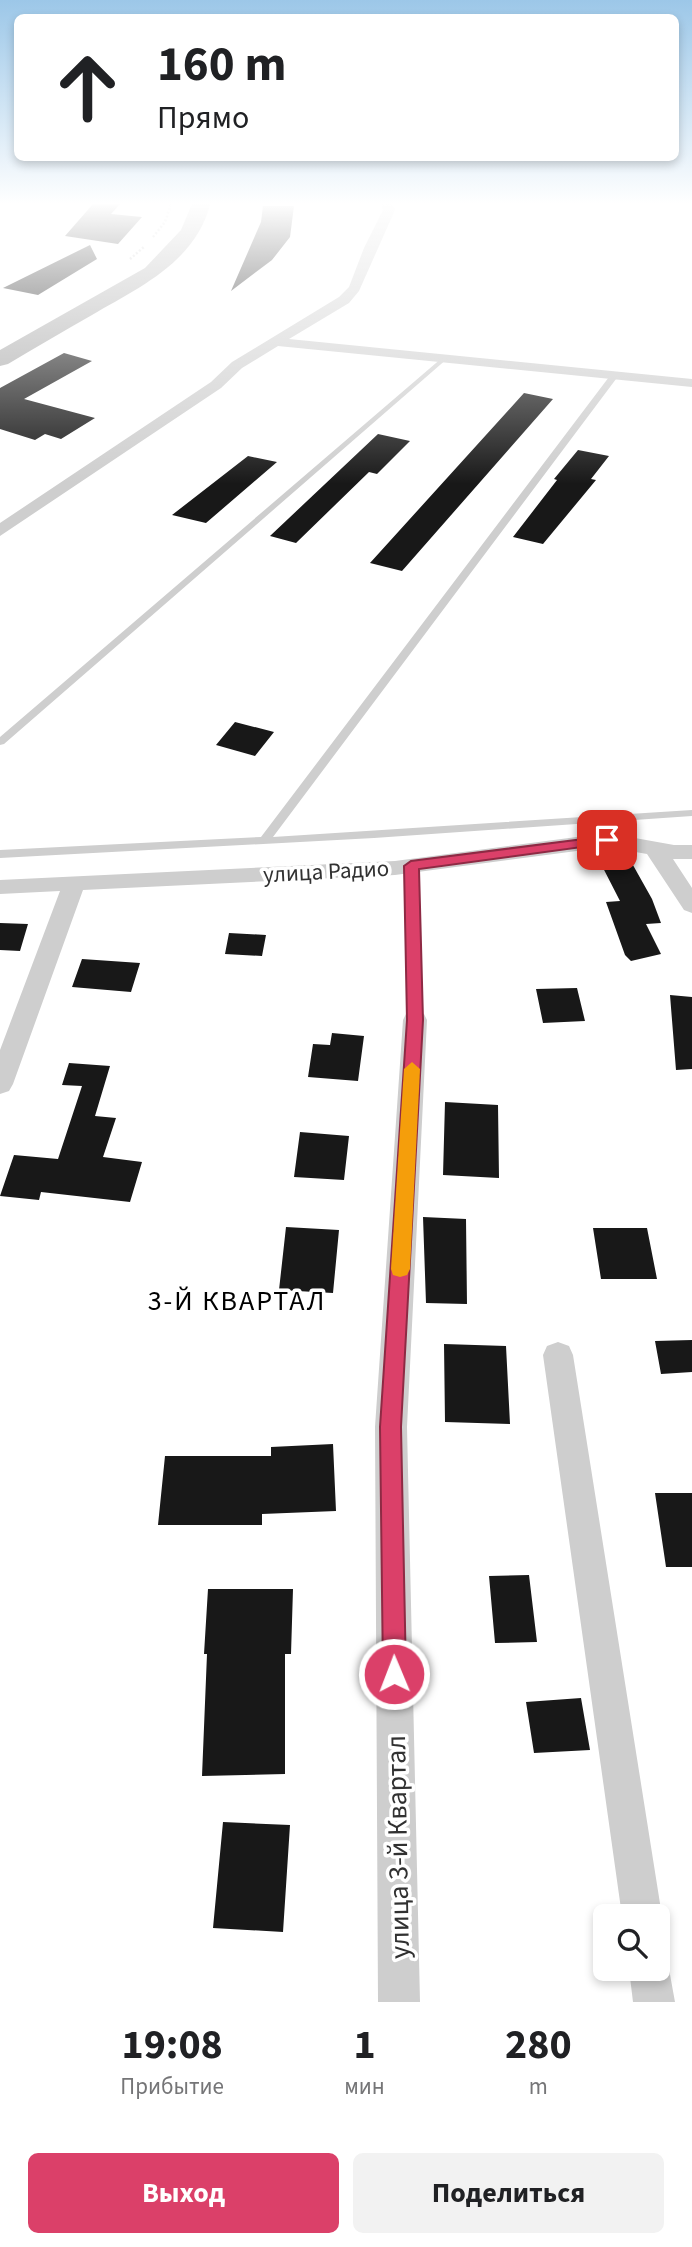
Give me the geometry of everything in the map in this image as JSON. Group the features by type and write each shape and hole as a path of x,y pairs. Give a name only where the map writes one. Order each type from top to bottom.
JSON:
{"main road":[{"path":"0,349 89,297"},
{"path":"0,359 108,297"}],"street":[{"path":"0,531 216,384 237,365 346,297"},
{"path":"277,342 692,383"},
{"name":"улица Радио","path":"0,887 411,866 607,840 655,849 692,852"},
{"path":"655,849 692,905"},
{"path":"0,1084 75,882"},
{"name":"улица 3-й Квартал","path":"399,2002 391,1427 415,1020"},
{"path":"558,1355 640,1904"},
{"path":"651,1981 654,2002"}],"lane":[{"path":"0,742 445,358"},
{"path":"264,841 615,375"},
{"path":"0,853 264,841 692,813"},
{"path":"411,866 415,1020"}],"building":[{"path":"64,353 92,361 24,399 95,418 61,439 45,434 35,440 0,429 0,388"},
{"path":"524,393 553,399 402,571 370,563"},
{"path":"378,434 410,441 377,474 369,472 296,543 270,536"},
{"path":"578,450 609,456 591,479 596,480 543,544 513,537 557,480 554,479"},
{"path":"248,456 277,462 206,523 172,515"},
{"path":"235,722 274,732 255,756 216,745"},
{"path":"629,858 652,899 661,923 646,924 661,954 631,961 625,955 606,902 620,901 600,862"},
{"path":"0,923 28,924 20,951 0,950"},
{"path":"229,933 266,935 262,956 225,954"},
{"path":"82,959 140,963 131,992 72,987"},
{"path":"577,988 585,1021 543,1023 536,989"},
{"path":"670,995 692,997 692,1069 676,1070"},
{"path":"332,1033 364,1036 358,1081 308,1077 313,1044 330,1045"},
{"path":"69,1063 110,1066 95,1116 116,1118 103,1157 142,1162 130,1202 41,1192 39,1200 0,1196 14,1155 58,1159 82,1086 62,1085"},
{"path":"445,1102 498,1105 499,1178 443,1175"},
{"path":"300,1132 349,1136 344,1180 294,1177"},
{"path":"423,1217 466,1219 467,1304 426,1303"},
{"path":"286,1227 339,1230 333,1293 279,1290"},
{"path":"593,1228 647,1228 657,1279 601,1279"},
{"path":"692,1340 692,1372 661,1374 655,1341"},
{"path":"444,1344 506,1346 510,1424 445,1422"},
{"path":"333,1444 336,1511 262,1514 262,1525 158,1525 165,1456 271,1456 271,1447"},
{"path":"655,1493 692,1493 692,1567 666,1567"},
{"path":"529,1575 537,1642 495,1643 489,1576"},
{"path":"208,1589 293,1589 291,1654 285,1654 285,1774 202,1776"},
{"path":"581,1698 590,1750 534,1753 526,1702"},
{"path":"223,1822 290,1825 283,1932 213,1928"}],"slow traffic":[{"path":"400,1269 412,1069"}],"district":[{"name":"3-Й КВАРТАЛ","path":"237,1300"}],"route":[{"path":"394,1674 391,1427 415,1020 411,866 607,840"}]}
